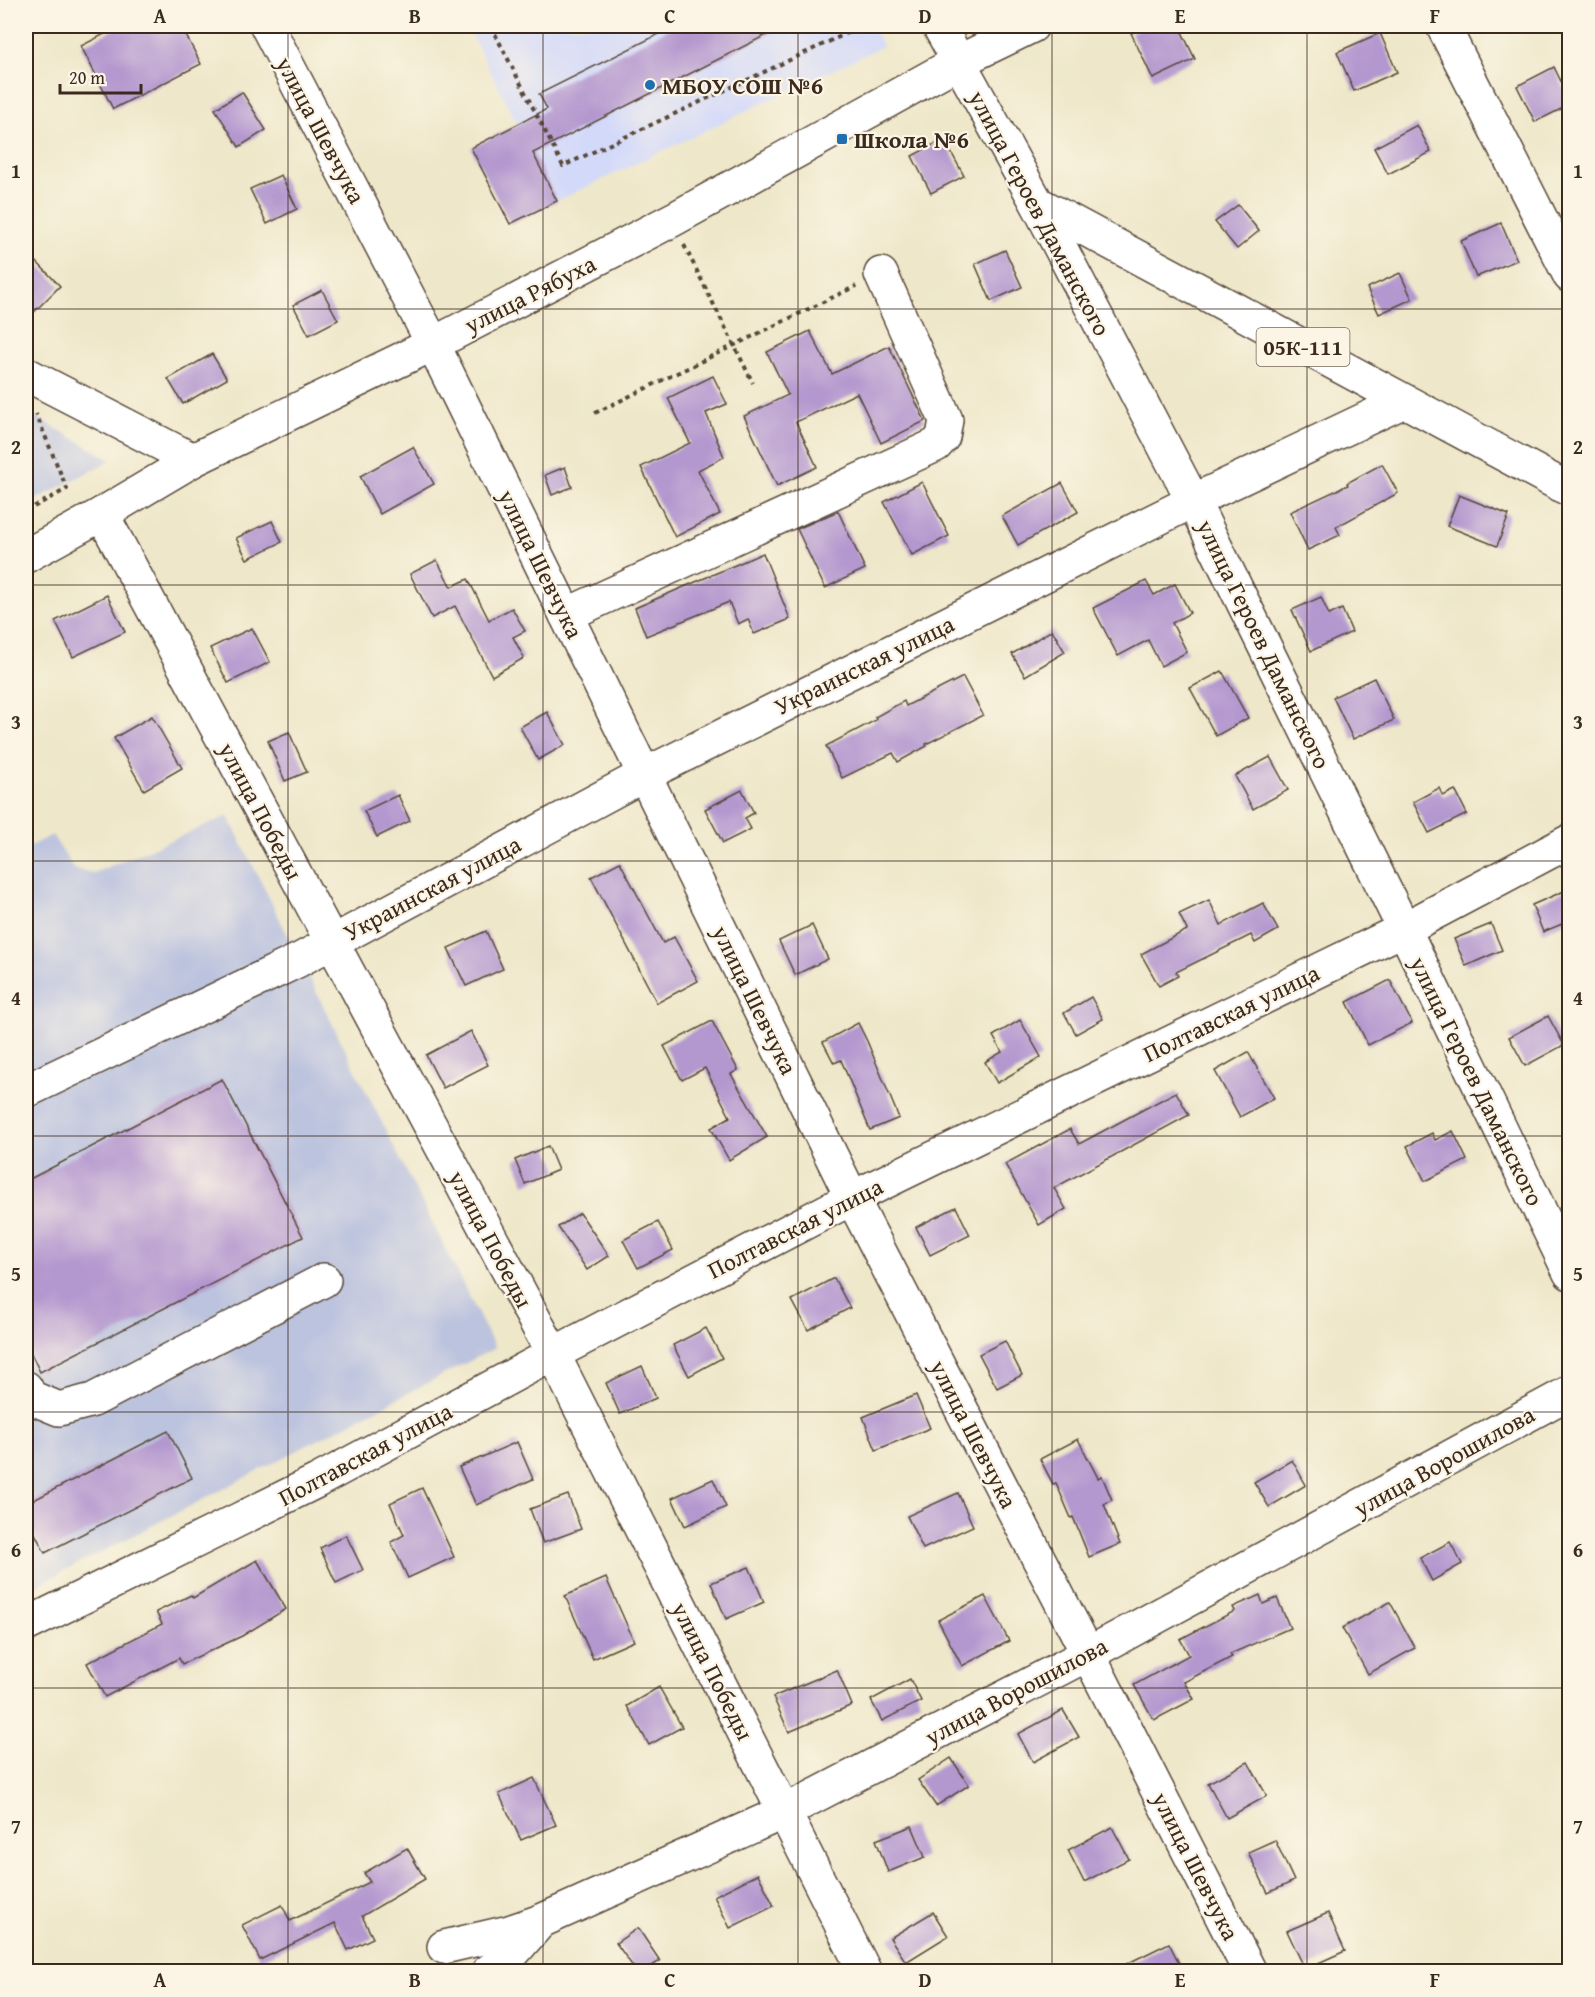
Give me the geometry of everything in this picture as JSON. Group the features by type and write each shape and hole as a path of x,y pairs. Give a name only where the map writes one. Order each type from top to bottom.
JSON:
{"street":[{"name":"улица Шевчука","path":"267,26 433,344 852,1198 1250,1971"},
{"name":"улица Героев Даманского","path":"939,26 1037,203 1193,501 1404,929 1569,1273"},
{"name":"улица Рябуха","path":"26,556 193,460 433,344 674,219 958,62 1032,26"},
{"path":"1443,26 1567,266"},
{"name":"05К-111","path":"1037,203 1569,490"},
{"path":"566,615 936,445 944,437 946,420 881,274"},
{"path":"26,374 193,460"},
{"name":"Украинская улица","path":"26,1091 299,960 644,775 1193,501 1404,401"},
{"name":"улица Победы","path":"102,514 553,1354 865,1971"},
{"name":"Полтавская улица","path":"26,1625 317,1481 553,1354 852,1198 1404,929 1569,841"},
{"path":"26,1388 30,1397 59,1409 93,1400 324,1280"},
{"name":"улица Ворошилова","path":"444,1947 509,1932 541,1921 784,1812 1088,1654 1569,1392"},
{"path":"488,1971 513,1953 541,1921"}],"path":[{"path":"491,26 563,166 856,29 854,26"},
{"path":"674,219 685,247 753,383"},
{"path":"595,413 881,274"},
{"path":"26,511 67,489 35,411"}],"shaded area":[{"name":"МБОУ СОШ №6","path":"467,26 872,26 883,46 557,201"},
{"path":"26,411 111,460 26,505"},
{"path":"228,816 495,1348 26,1591 26,848 52,835 74,869 94,873"}],"building":[{"path":"120,26 181,26 201,64 113,109 81,46"},
{"path":"675,26 784,26 533,153 557,201 510,224 471,148 547,109 539,94"},
{"path":"1147,26 1179,26 1195,59 1153,79 1131,33"},
{"path":"1380,33 1397,72 1354,91 1337,52"},
{"path":"1554,67 1569,98 1569,105 1535,122 1517,86"},
{"path":"242,92 266,130 239,147 215,109"},
{"path":"1417,125 1431,152 1388,174 1374,148"},
{"path":"944,139 964,176 931,193 912,156"},
{"path":"281,175 297,209 267,224 250,189"},
{"path":"1238,205 1259,231 1237,249 1215,222"},
{"path":"1501,223 1517,260 1476,277 1461,241"},
{"path":"1005,250 1022,287 991,301 975,264"},
{"path":"26,251 60,286 26,320"},
{"path":"1400,273 1412,299 1379,314 1367,288"},
{"path":"322,290 338,320 309,335 293,305"},
{"path":"810,331 832,374 889,346 925,421 881,443 857,393 796,422 817,467 777,486 744,416 788,395 767,352"},
{"path":"212,354 227,379 183,404 168,379"},
{"path":"713,376 727,404 706,413 724,457 698,470 720,514 675,537 641,467 690,443 668,398"},
{"path":"413,447 434,484 380,514 360,476"},
{"path":"1382,464 1398,493 1336,527 1340,535 1308,550 1290,512 1348,485 1347,483"},
{"path":"565,467 572,487 552,495 545,475"},
{"path":"922,482 949,536 912,555 884,502"},
{"path":"1062,483 1078,512 1018,545 1002,516"},
{"path":"1459,495 1509,515 1497,546 1447,526"},
{"path":"838,511 865,569 825,588 797,529"},
{"path":"272,521 282,542 247,559 236,538"},
{"path":"763,553 790,619 754,634 748,619 738,624 729,602 646,636 635,608"},
{"path":"437,560 451,587 468,579 489,620 512,608 525,631 513,637 524,658 492,676 455,606 432,618 410,574"},
{"path":"1146,581 1154,595 1175,584 1190,613 1172,623 1187,652 1161,666 1148,640 1118,656 1093,608"},
{"path":"107,595 125,632 73,657 55,621"},
{"path":"1321,597 1329,615 1342,609 1352,632 1311,651 1292,610"},
{"path":"252,628 270,662 228,683 210,648"},
{"path":"1052,630 1065,652 1025,676 1012,654"},
{"path":"1222,671 1248,718 1216,736 1190,688"},
{"path":"963,677 983,715 926,744 927,746 898,762 893,753 842,778 826,746 876,720 875,717 904,701 906,706"},
{"path":"1374,678 1394,720 1353,739 1333,697"},
{"path":"547,712 565,745 538,760 520,727"},
{"path":"152,716 182,768 144,790 114,738"},
{"path":"289,732 307,772 285,781 268,741"},
{"path":"1270,757 1288,790 1253,809 1235,776"},
{"path":"1439,788 1443,796 1455,790 1467,814 1429,833 1413,802"},
{"path":"742,790 754,813 745,818 751,829 723,843 705,809"},
{"path":"398,795 410,821 377,837 364,811"},
{"path":"620,862 663,943 674,937 698,981 657,1003 591,877"},
{"path":"1569,889 1569,921 1543,932 1532,905"},
{"path":"1209,900 1221,925 1263,903 1278,930 1255,943 1251,935 1176,972 1178,976 1159,986 1141,954 1187,930 1179,914"},
{"path":"1491,924 1502,950 1466,966 1454,939"},
{"path":"812,925 828,959 795,975 779,941"},
{"path":"486,931 503,969 466,986 448,948"},
{"path":"1390,980 1412,1023 1368,1045 1347,1002"},
{"path":"1091,997 1103,1019 1076,1034 1064,1013"},
{"path":"1548,1016 1564,1045 1525,1066 1509,1037"},
{"path":"1020,1020 1041,1057 997,1083 985,1062 1002,1052 993,1036"},
{"path":"712,1021 738,1070 731,1074 767,1137 729,1160 711,1128 730,1117 705,1068 682,1080 664,1046"},
{"path":"858,1023 899,1118 870,1130 841,1060 834,1063 823,1042"},
{"path":"471,1031 488,1065 443,1088 426,1055"},
{"path":"1248,1052 1274,1098 1240,1117 1215,1071"},
{"path":"222,1079 303,1237 40,1372 26,1343 26,1181"},
{"path":"1176,1092 1189,1115 1054,1188 1066,1209 1039,1225 1005,1164 1070,1129 1079,1144"},
{"path":"1453,1131 1467,1160 1425,1181 1407,1146 1432,1133 1435,1140"},
{"path":"548,1146 558,1170 525,1184 515,1160"},
{"path":"956,1207 970,1235 930,1255 916,1227"},
{"path":"580,1213 609,1256 587,1270 558,1227"},
{"path":"658,1222 673,1250 638,1268 623,1240"},
{"path":"834,1278 850,1308 808,1330 792,1300"},
{"path":"706,1328 722,1358 689,1376 673,1345"},
{"path":"1005,1341 1022,1375 997,1388 979,1354"},
{"path":"642,1366 656,1398 620,1414 606,1383"},
{"path":"916,1395 930,1428 876,1450 863,1417"},
{"path":"168,1431 192,1478 45,1553 26,1516 26,1504"},
{"path":"1078,1439 1098,1478 1102,1476 1112,1500 1104,1504 1120,1544 1089,1557 1056,1483 1053,1484 1040,1459"},
{"path":"517,1442 533,1479 476,1505 459,1467"},
{"path":"1292,1460 1306,1485 1269,1507 1254,1482"},
{"path":"713,1479 726,1507 685,1526 672,1498"},
{"path":"422,1488 454,1557 408,1578 391,1542 404,1535 390,1503"},
{"path":"958,1493 973,1526 923,1549 907,1516"},
{"path":"568,1495 581,1529 543,1543 530,1509"},
{"path":"346,1535 363,1570 336,1583 320,1548"},
{"path":"1450,1542 1462,1564 1432,1581 1420,1558"},
{"path":"257,1560 286,1609 242,1636 182,1664 179,1658 105,1697 87,1663 162,1624 156,1612 191,1595 193,1598"},
{"path":"749,1567 764,1602 726,1619 711,1583"},
{"path":"606,1578 634,1641 593,1659 565,1596"},
{"path":"1260,1595 1263,1604 1277,1598 1290,1628 1230,1654 1232,1657 1184,1682 1194,1699 1154,1720 1134,1685 1189,1655 1180,1639 1235,1611 1233,1607"},
{"path":"985,1596 1009,1641 962,1666 938,1620"},
{"path":"1390,1602 1415,1648 1368,1674 1342,1628"},
{"path":"837,1670 852,1705 789,1732 773,1697"},
{"path":"910,1679 921,1701 882,1721 871,1700"},
{"path":"659,1687 682,1727 649,1745 627,1706"},
{"path":"1063,1710 1079,1737 1033,1762 1018,1734"},
{"path":"951,1758 969,1785 936,1806 918,1780"},
{"path":"1248,1762 1267,1796 1227,1818 1208,1783"},
{"path":"534,1778 556,1825 521,1840 499,1794"},
{"path":"912,1826 925,1857 888,1872 876,1840"},
{"path":"1112,1827 1129,1859 1084,1882 1068,1850"},
{"path":"1275,1840 1294,1881 1268,1893 1248,1852"},
{"path":"407,1848 425,1879 362,1916 373,1938 348,1950 335,1923 260,1960 242,1925 282,1905 290,1921 370,1882 364,1873"},
{"path":"758,1874 774,1906 730,1928 714,1896"},
{"path":"933,1912 948,1936 906,1962 890,1938"},
{"path":"1328,1913 1345,1951 1305,1969 1287,1931"},
{"path":"638,1928 660,1961 644,1971 636,1971 616,1943"},
{"path":"1169,1943 1183,1971 1112,1971"}],"place":[{"name":"МБОУ СОШ №6","path":"650,85"},
{"name":"Школа №6","path":"842,139"}]}
